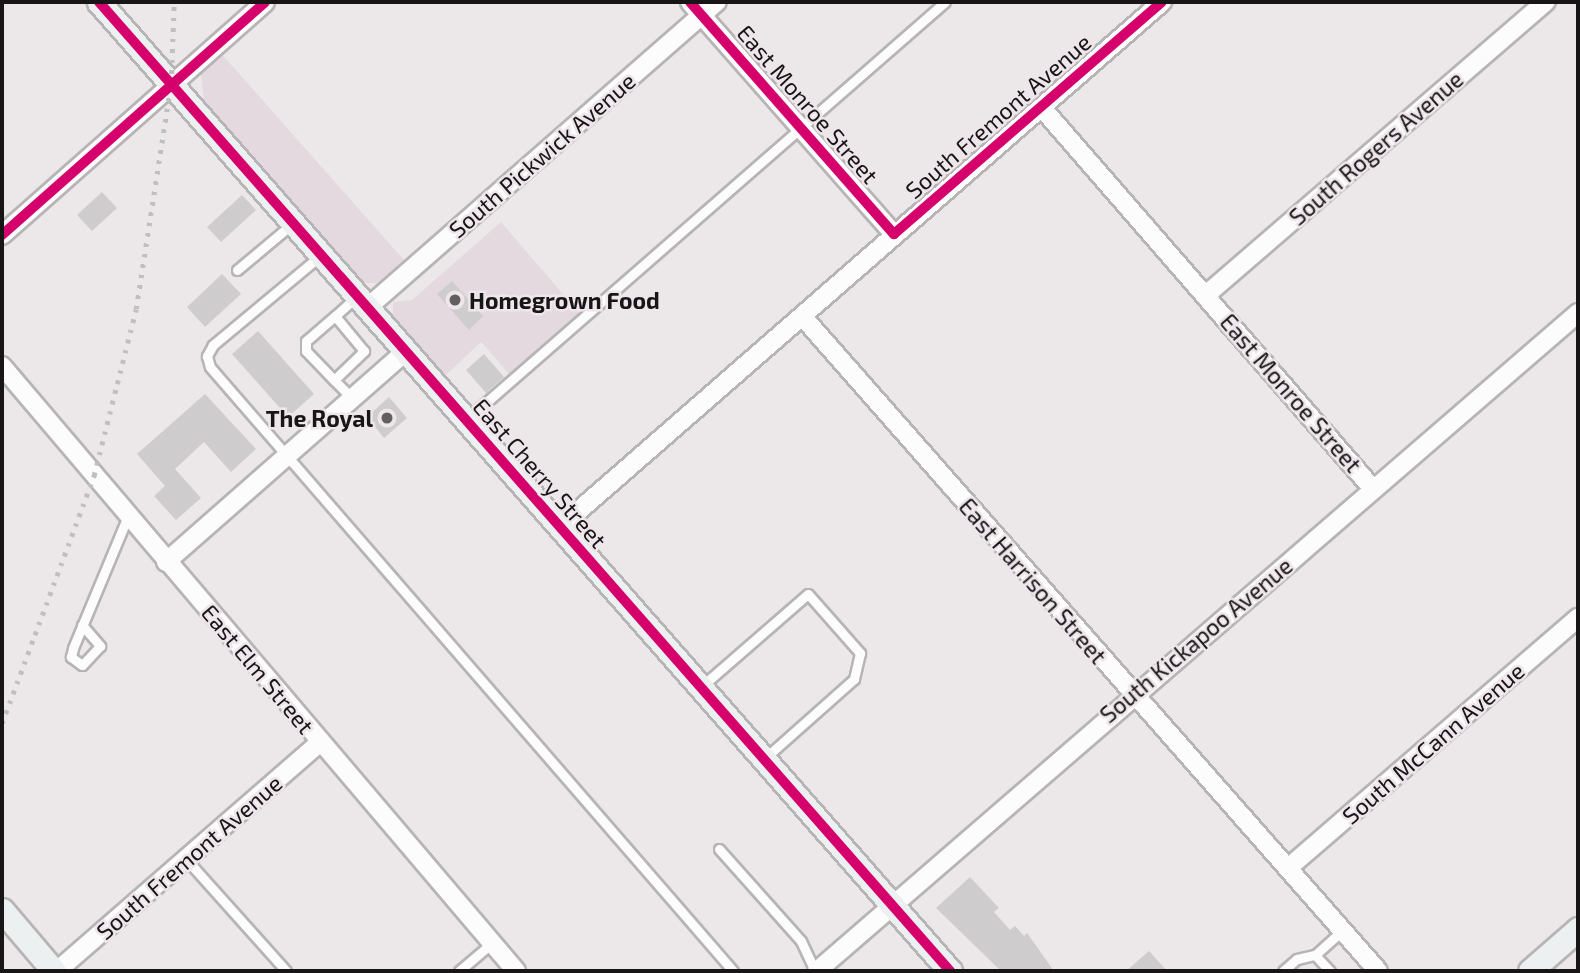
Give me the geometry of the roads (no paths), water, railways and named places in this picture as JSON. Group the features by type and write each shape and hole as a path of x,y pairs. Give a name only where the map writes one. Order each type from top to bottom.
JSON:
{"street":[{"name":"East Cherry Street","path":"99,2 950,971"},
{"path":"2,235 265,2"},
{"name":"South Pickwick Avenue","path":"362,302 696,8 717,2"},
{"name":"South Fremont Avenue","path":"560,527 1162,2"},
{"name":"South Rogers Avenue","path":"1206,295 1546,2"},
{"name":"East Monroe Street","path":"696,8 894,234"},
{"name":"East Monroe Street","path":"1042,108 1373,489"},
{"name":"South Kickapoo Avenue","path":"816,971 1132,694 1578,313"},
{"name":"East Harrison Street","path":"802,316 1378,971"},
{"path":"166,562 405,352"},
{"name":"East Elm Street","path":"2,366 516,971"},
{"name":"South McCann Avenue","path":"1288,868 1578,618"},
{"name":"South Fremont Avenue","path":"55,971 320,742"},
{"path":"2,910 55,971"},
{"path":"1530,971 1578,929"}],"lane":[{"path":"466,420 945,2"},
{"path":"237,270 293,223"},
{"path":"321,255 213,345 207,356 286,456 733,971"},
{"path":"352,398 306,351 306,341 335,316 362,302"},
{"path":"334,380 364,351 335,316"},
{"path":"82,625 128,516"},
{"path":"701,687 808,594 860,653 854,679 764,760"},
{"path":"719,849 801,942 816,971"},
{"path":"186,859 286,971"},
{"path":"1283,971 1297,959 1315,955 1343,930"},
{"path":"458,971 492,943"},
{"path":"1315,955 1329,971"}],"railway":[{"path":"2,723 94,475 136,309 171,84 174,2"}],"place":[{"name":"Homegrown Food","path":"455,300"},
{"name":"The Royal","path":"387,418"}]}
